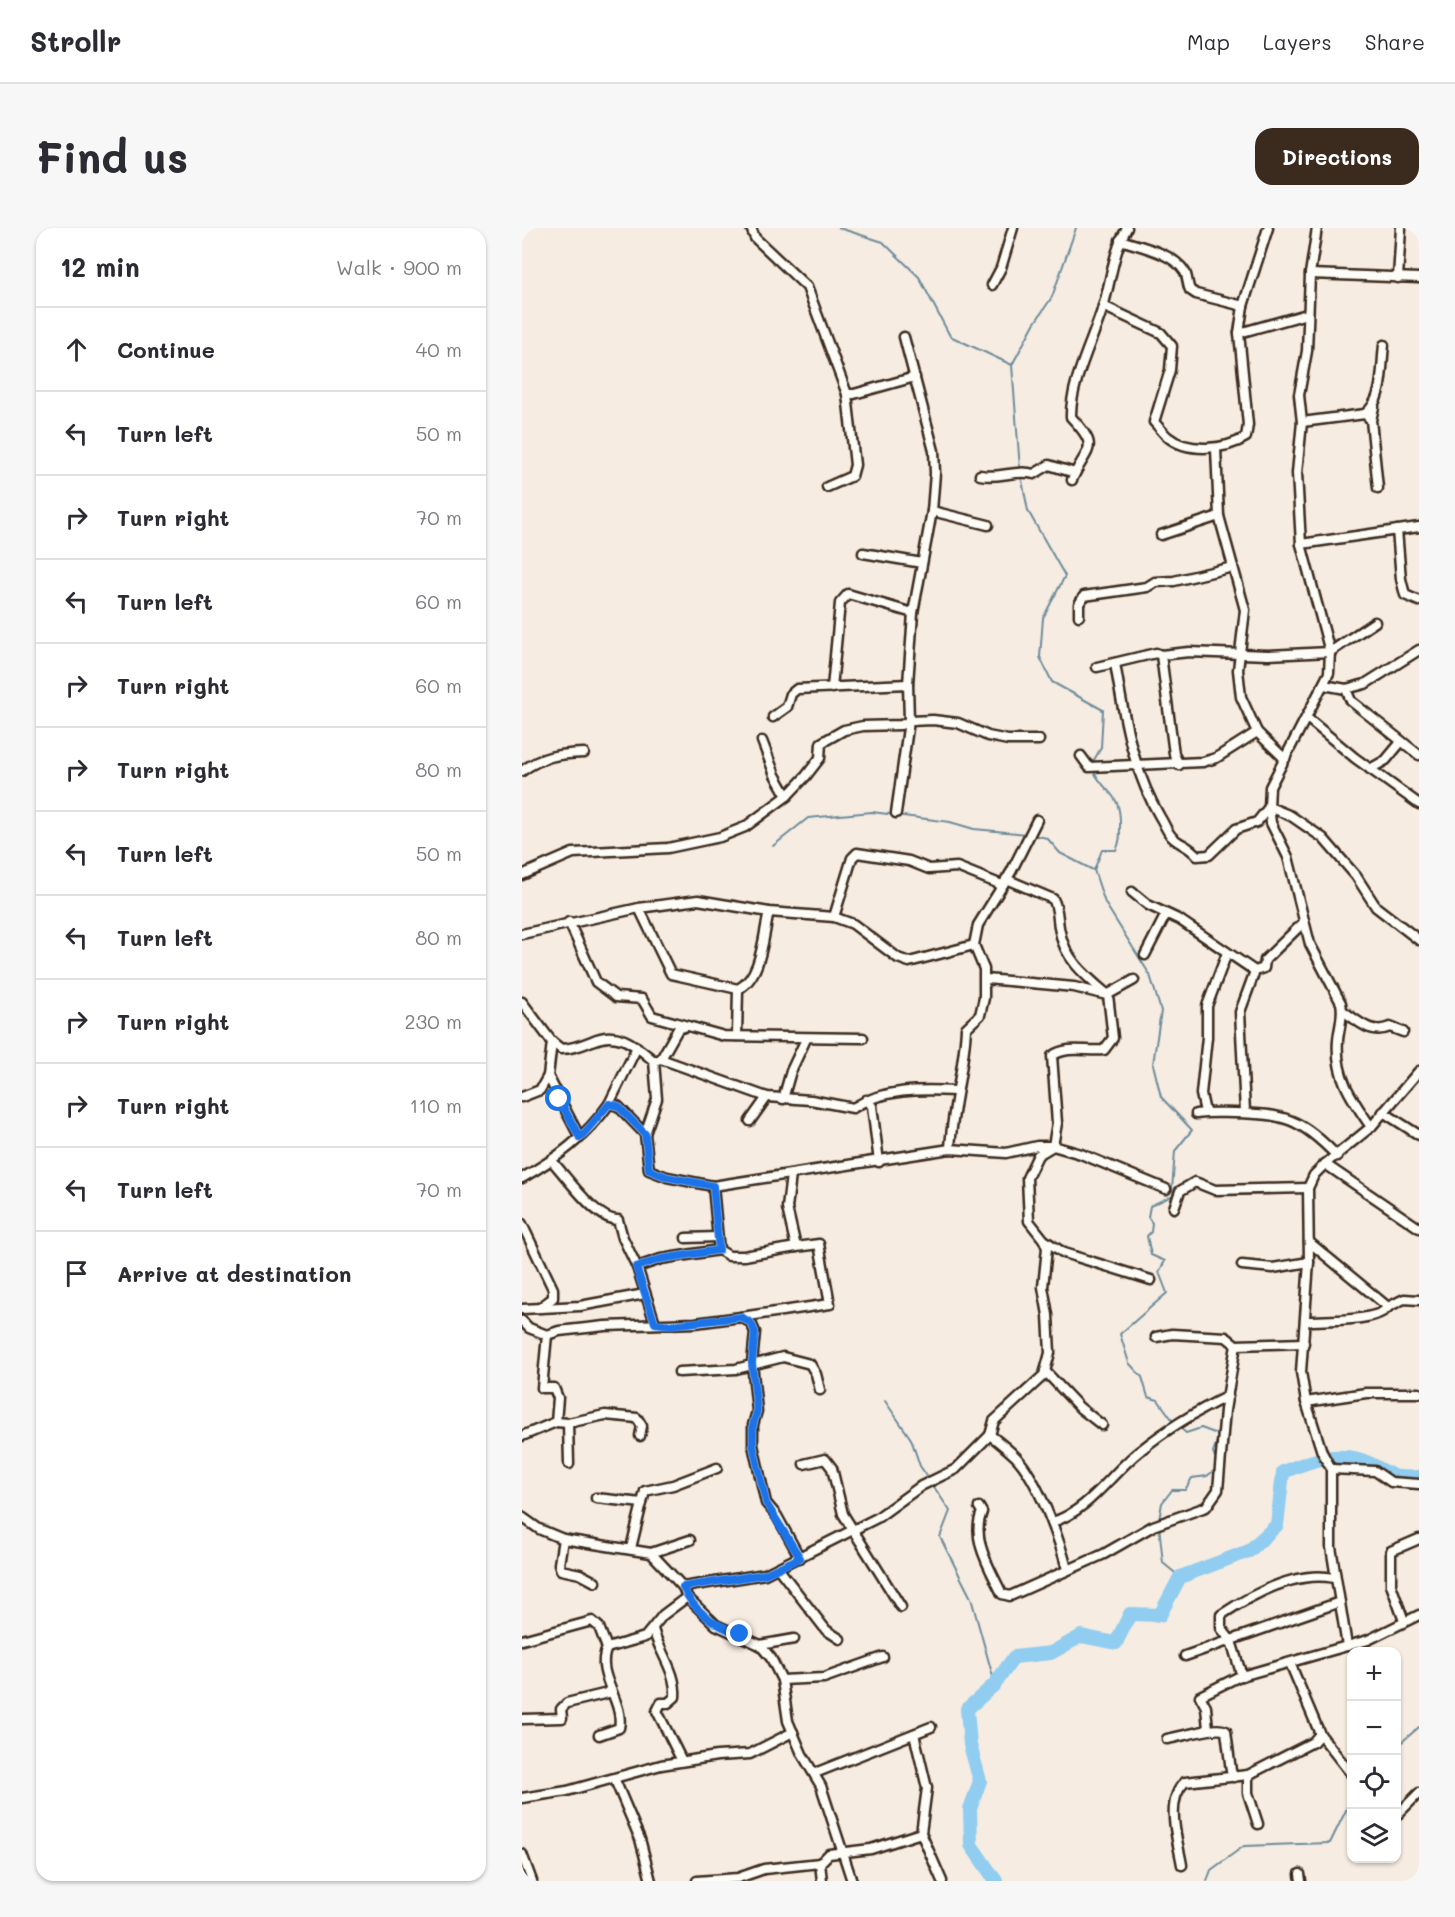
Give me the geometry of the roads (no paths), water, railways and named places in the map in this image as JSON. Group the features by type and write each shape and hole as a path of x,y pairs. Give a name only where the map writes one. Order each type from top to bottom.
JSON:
{"street":[{"path":"751,228 755,238 807,287 847,394 855,465 852,476 827,487"},
{"path":"992,285 1004,260 1013,228"},
{"path":"980,475 993,478 1020,472 1034,474 1049,465 1073,477 1090,447 1088,436 1071,417 1071,399 1103,306 1120,240 1127,228"},
{"path":"1103,306 1161,333 1172,346 1170,370 1154,422 1169,439 1216,449 1246,437 1248,425 1239,333 1243,306 1268,228"},
{"path":"1317,228 1310,274 1307,351 1299,395 1302,422 1297,473 1301,544 1330,652 1329,673 1270,787 1270,823 1288,857 1310,944 1343,1011 1370,1030 1380,1031 1390,1027 1402,1032"},
{"path":"1398,278 1401,228"},
{"path":"1120,240 1146,248 1181,268 1186,274 1190,290 1196,294 1243,306"},
{"path":"1310,274 1419,278"},
{"path":"1239,333 1307,314"},
{"path":"896,813 909,720 908,684 913,613 932,511 934,451 904,337"},
{"path":"1378,488 1368,417 1374,407 1378,392 1384,345"},
{"path":"847,394 915,377"},
{"path":"1302,422 1368,417"},
{"path":"1216,449 1219,516 1245,610 1238,670 1241,697 1257,732 1285,759"},
{"path":"932,511 988,525"},
{"path":"1161,534 1219,516"},
{"path":"1301,544 1419,527"},
{"path":"1397,530 1401,579 1405,595 1419,601"},
{"path":"863,553 922,563"},
{"path":"1079,616 1078,604 1084,596 1147,587 1155,582 1233,567"},
{"path":"832,687 840,603 848,594 913,613"},
{"path":"1097,667 1156,653 1161,655 1241,652 1268,655 1330,652 1375,622"},
{"path":"1324,686 1346,689 1365,684 1419,650"},
{"path":"1161,655 1174,754 1179,765"},
{"path":"1115,663 1124,720 1136,765 1152,803 1172,837 1192,849 1197,856 1209,855 1236,829 1257,822 1269,807"},
{"path":"773,717 787,707 791,694 797,689 908,684"},
{"path":"1346,689 1351,701 1419,755"},
{"path":"1307,718 1370,769 1419,804"},
{"path":"522,875 573,853 668,848 720,837 745,827 787,795 820,758 821,743 844,730 864,726 901,725 909,720 958,723 988,736 1008,740 1039,740"},
{"path":"1081,756 1093,766 1179,765 1216,758 1257,732"},
{"path":"762,741 775,775 787,795"},
{"path":"1370,769 1386,760 1401,742"},
{"path":"522,771 535,762 554,754 584,753"},
{"path":"1269,807 1291,816 1323,838 1356,876 1376,907 1419,939"},
{"path":"950,1149 955,1091 963,1065 966,1028 980,1015 986,979 975,945 978,925 1037,820"},
{"path":"683,1587 738,1580 778,1568 877,1518 921,1486 956,1469 990,1435 994,1421 1044,1375 1050,1353 1048,1315 1043,1287 1047,1248 1044,1240 1029,1221 1027,1178 1038,1155 1053,1146 1057,1123 1052,1056 1060,1050 1104,1050 1113,1038 1108,995 1081,972 1064,948 1057,906 1053,899 957,867 929,869 909,861 857,853 852,858 834,917"},
{"path":"1132,892 1166,914 1180,920 1254,971"},
{"path":"522,934 639,908 698,900 769,912 834,917 853,924 898,958 909,962 975,945"},
{"path":"639,908 671,974 738,989 750,980 756,968 769,912"},
{"path":"1145,955 1166,914"},
{"path":"569,922 596,982 616,997 642,999 652,1016 724,1036 806,1039 863,1038"},
{"path":"1254,971 1264,968 1265,960 1304,922"},
{"path":"1227,953 1207,1006 1201,1113 1245,1112 1286,1118 1314,1132 1337,1156"},
{"path":"1245,1112 1240,1012 1254,971"},
{"path":"986,979 1074,987 1108,995 1134,980"},
{"path":"737,1036 738,989"},
{"path":"523,1006 552,1042 561,1049 568,1049 602,1036 613,1035 658,1060 767,1097 811,1100 853,1108 866,1100 909,1090 955,1091"},
{"path":"1343,1011 1337,1059 1339,1073 1348,1093 1371,1127"},
{"path":"687,1025 678,1029 658,1060 657,1099 645,1134 649,1170 667,1177 713,1186 879,1162 950,1149 1006,1153 1037,1146 1053,1146 1082,1154 1166,1189"},
{"path":"783,1099 791,1071 806,1039"},
{"path":"522,1097 540,1090 548,1076 552,1042"},
{"path":"522,1178 552,1161 580,1138 609,1104 637,1047"},
{"path":"1347,1646 1334,1578 1329,1525 1330,1465 1322,1452 1306,1402 1301,1372 1307,1321 1308,1188 1314,1175 1371,1127 1419,1071"},
{"path":"548,1076 580,1138"},
{"path":"750,1121 767,1097"},
{"path":"866,1100 872,1107 879,1162"},
{"path":"609,1104 618,1106 645,1134"},
{"path":"1383,1112 1419,1136"},
{"path":"552,1161 599,1214 610,1220 618,1220 655,1323"},
{"path":"1325,1164 1419,1228"},
{"path":"791,1175 787,1208 796,1247"},
{"path":"1174,1209 1180,1191 1195,1182 1215,1190 1308,1188"},
{"path":"713,1186 717,1208 719,1250"},
{"path":"522,1224 551,1279 553,1298 541,1306"},
{"path":"686,1238 717,1237"},
{"path":"1044,1240 1064,1253 1151,1280"},
{"path":"1309,1242 1388,1307"},
{"path":"522,1321 529,1328 547,1335 560,1331 655,1323 671,1325 830,1304 819,1244 744,1256 729,1256 719,1250 661,1259 636,1267"},
{"path":"1242,1265 1273,1268 1309,1262"},
{"path":"522,1309 541,1306 580,1306 645,1293"},
{"path":"1307,1321 1370,1317 1384,1312 1388,1307 1404,1299 1419,1300"},
{"path":"741,1317 751,1323 755,1332 752,1363 757,1411 753,1425 753,1445 766,1503 800,1558"},
{"path":"1156,1337 1172,1334 1226,1337 1236,1345 1304,1343"},
{"path":"547,1335 542,1388 554,1388 558,1398 556,1422"},
{"path":"979,1507 982,1512 976,1524 982,1552 1002,1594 1010,1596 1104,1554 1153,1526 1206,1507 1218,1490 1236,1345"},
{"path":"679,1372 736,1369 752,1363 783,1358 810,1364 816,1374 819,1390"},
{"path":"1045,1371 1080,1408 1102,1425"},
{"path":"1306,1402 1366,1393 1419,1393"},
{"path":"1052,1522 1069,1517 1141,1450 1177,1424 1228,1396"},
{"path":"522,1436 556,1422 605,1416 637,1418 642,1426 640,1436"},
{"path":"568,1422 569,1464"},
{"path":"990,1435 1017,1458 1052,1522 1067,1569"},
{"path":"804,1464 825,1459 832,1468 843,1514 901,1607"},
{"path":"1330,1465 1375,1471 1391,1482 1419,1484"},
{"path":"632,1548 645,1491 673,1485 717,1468"},
{"path":"596,1497 642,1503"},
{"path":"522,1517 539,1529 563,1539 632,1548 651,1553 683,1587 687,1597 716,1626 760,1645 771,1658 782,1680 788,1721 802,1754 815,1773 852,1881"},
{"path":"563,1539 559,1564 561,1570 580,1574 595,1582"},
{"path":"1404,1621 1391,1585 1391,1551 1419,1539"},
{"path":"651,1553 690,1540"},
{"path":"778,1568 826,1630 840,1639"},
{"path":"1242,1676 1231,1641 1221,1628 1221,1615 1262,1592 1301,1579 1334,1578"},
{"path":"607,1648 645,1637 663,1615 687,1597"},
{"path":"1185,1656 1340,1602"},
{"path":"1208,1729 1206,1707 1200,1696 1242,1676 1368,1640 1419,1615"},
{"path":"522,1640 592,1621 599,1627 607,1648 603,1666 621,1719 619,1728 599,1735"},
{"path":"653,1629 676,1689 675,1697 668,1703 661,1703 657,1711 682,1761"},
{"path":"760,1645 794,1639"},
{"path":"782,1680 824,1678 883,1657"},
{"path":"1290,1663 1320,1734 1347,1769"},
{"path":"522,1719 562,1718 561,1709 567,1703 612,1692"},
{"path":"815,1773 931,1727"},
{"path":"1167,1739 1214,1727 1226,1731 1231,1771 1234,1777"},
{"path":"522,1798 615,1780 637,1770 682,1761 750,1754 768,1747 793,1732"},
{"path":"914,1734 927,1788 921,1833 942,1881"},
{"path":"1182,1864 1174,1807 1180,1786 1185,1782 1248,1775 1313,1742 1320,1734"},
{"path":"1248,1775 1248,1792 1258,1824"},
{"path":"615,1780 640,1839 651,1881"},
{"path":"1401,1812 1419,1793"},
{"path":"697,1881 738,1878 764,1869 820,1863 828,1854 841,1850 871,1849 921,1833"},
{"path":"522,1854 532,1881"},
{"path":"820,1863 822,1881"}],"waterway":[{"path":"839,228 883,242 919,277 950,336 1012,365"},
{"path":"1020,469 1012,365 1034,324 1052,297 1076,228"},
{"path":"1021,475 1028,511 1065,576 1043,618 1040,657 1052,682 1103,710 1101,748 1091,765"},
{"path":"1093,770 1116,800 1120,815 1119,842 1116,850 1102,850 1094,870 1105,903 1150,975 1161,1011 1153,1064 1161,1097 1192,1130 1175,1151 1172,1190 1176,1194 1150,1206 1148,1217 1152,1223 1151,1232 1147,1236 1151,1255 1165,1261 1159,1272 1167,1293 1120,1334 1129,1363 1142,1377 1148,1397 1158,1400 1174,1422"},
{"path":"773,846 808,818 872,812 950,822 974,829 1027,834"},
{"path":"1033,835 1047,838 1060,853 1093,870"},
{"path":"885,1401 911,1439 920,1466 929,1479"},
{"path":"1178,1426 1186,1433 1201,1428 1217,1434 1218,1438 1213,1452 1217,1463"},
{"path":"996,1881 971,1845 970,1809 980,1781 970,1745 967,1709 995,1684 1014,1657 1051,1653 1081,1636 1116,1643 1130,1614 1160,1615 1180,1577 1249,1551 1277,1525 1283,1472 1316,1460 1349,1457 1371,1464 1393,1476 1419,1477"},
{"path":"1159,1520 1162,1503 1172,1490 1185,1490 1192,1478 1207,1476 1216,1469"},
{"path":"932,1484 950,1511 940,1537 971,1598 995,1684"},
{"path":"1159,1525 1163,1563 1180,1577"},
{"path":"1401,1743 1419,1727"},
{"path":"1207,1881 1211,1870 1244,1846 1330,1843 1347,1808"}]}
